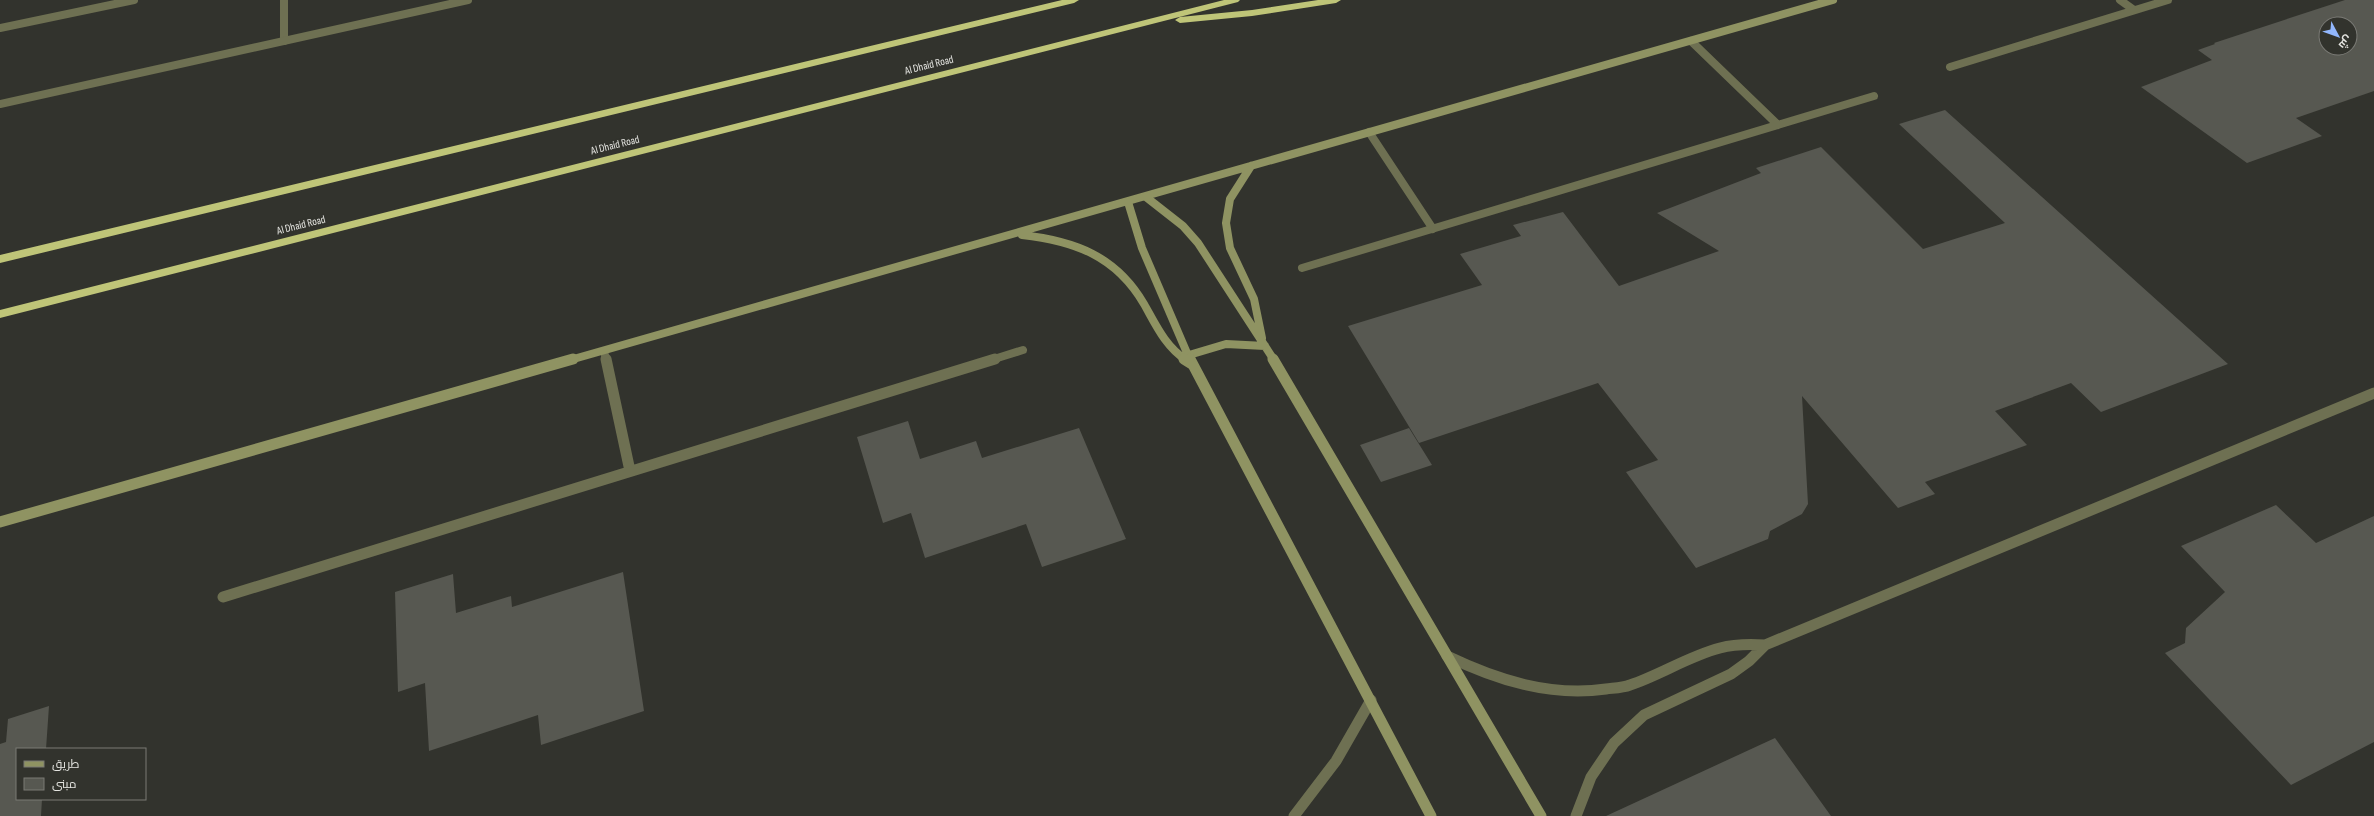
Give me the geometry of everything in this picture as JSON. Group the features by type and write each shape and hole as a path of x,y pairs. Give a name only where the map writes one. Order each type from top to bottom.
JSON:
{"highway":[{"path":"0,259 1074,0"},
{"name":"Al Dhaid Road","path":"0,314 1235,0"},
{"path":"1149,22 1252,13 1336,0"}],"street":[{"path":"0,28 134,0"},
{"path":"284,0 284,41"},
{"path":"0,104 468,0"},
{"path":"0,522 1146,197 1833,0"},
{"path":"2120,0 2134,10"},
{"path":"1950,67 2168,0"},
{"path":"1691,41 1778,126"},
{"path":"1302,268 1874,96"},
{"path":"1369,132 1433,229"},
{"path":"1252,166 1239,180 1230,196 1226,213 1225,231 1229,246 1252,293 1259,316 1263,343"},
{"path":"1146,197 1183,226 1198,243 1263,343 1541,816"},
{"path":"1128,202 1142,248 1167,310 1191,360 1431,816"},
{"path":"1014,234 1061,241 1101,258 1118,269 1131,284 1167,346 1178,356 1191,360"},
{"path":"1191,360 1206,347 1225,343 1263,343"},
{"path":"223,597 1023,350"},
{"path":"604,351 630,471"},
{"path":"1576,816 1591,777 1614,743 1644,715 1731,674 1749,661 1765,645 2374,393"},
{"path":"1447,656 1481,672 1518,684 1555,690 1592,691 1628,686 1719,648 1741,644 1765,645"},
{"path":"1294,816 1320,785 1349,743 1371,700"}],"building":[{"path":"2345,0 2374,0 2374,91 2296,118 2322,136 2247,163 2141,87 2212,60 2198,50 2215,44 2214,43"},
{"path":"1945,110 2228,364 2101,412 2071,383 1995,411 2027,445 1925,482 1935,494 1898,508 1802,396 1808,504 1802,514 1770,531 1768,539 1696,568 1626,472 1658,460 1598,383 1419,443 1348,326 1482,285 1460,254 1521,236 1513,225 1563,212 1619,286 1719,251 1657,213 1761,173 1756,168 1821,147 1923,249 2005,223 1899,124"},
{"path":"908,421 920,459 976,441 982,458 1079,428 1126,539 1042,567 1026,524 925,558 911,513 883,523 857,437"},
{"path":"1409,428 1432,465 1381,482 1360,445"},
{"path":"2276,505 2316,543 2374,516 2374,742 2291,785 2165,653 2185,643 2186,628 2225,592 2181,546"},
{"path":"623,572 644,711 541,745 538,715 429,751 425,683 398,692 395,592 453,574 456,613 511,596 512,607"},
{"path":"49,706 46,748 16,748 16,800 42,800 41,816 0,816 0,744 6,742 8,719"},
{"path":"1775,738 1831,816 1606,816"}]}
